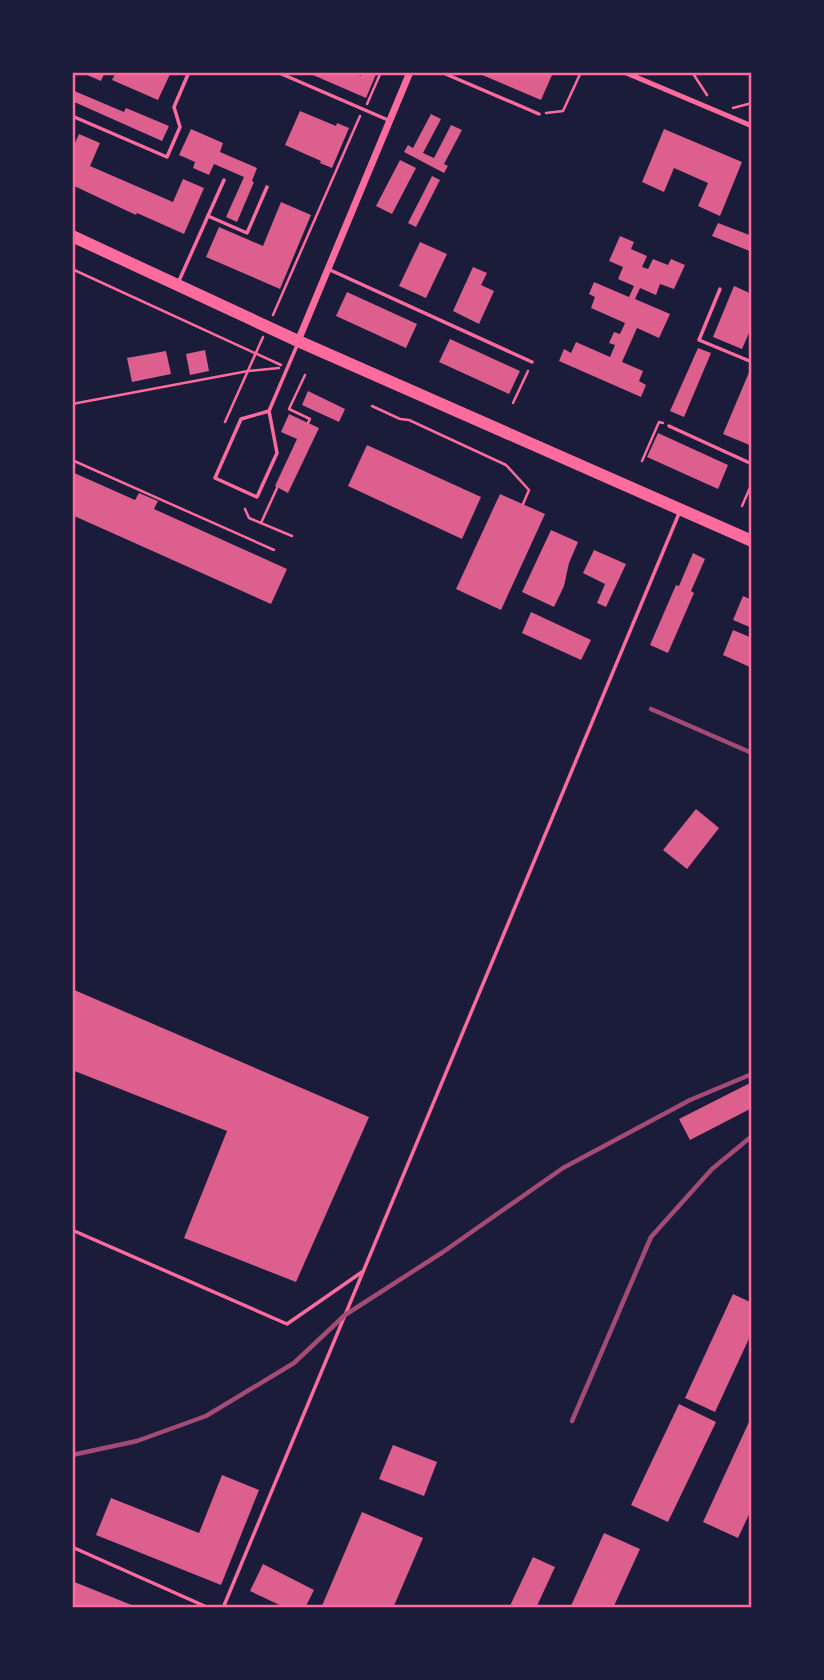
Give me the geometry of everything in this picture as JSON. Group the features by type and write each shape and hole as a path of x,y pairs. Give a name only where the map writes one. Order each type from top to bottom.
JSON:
{"main road":[{"path":"72,236 298,341 752,541"}],"street":[{"path":"298,341 410,72"},
{"path":"624,72 752,126"}],"lane":[{"path":"72,116 167,157 180,127 174,107 189,72"},
{"path":"277,72 390,120"},
{"path":"441,72 539,114"},
{"path":"178,285 224,180"},
{"path":"208,216 247,233 267,187"},
{"path":"328,269 532,362"},
{"path":"720,289 699,340 752,362"},
{"path":"270,411 241,419 215,478 257,497 277,453 270,411 298,341"},
{"path":"669,426 752,464"},
{"path":"223,1608 681,509"},
{"path":"72,1230 287,1324 363,1271"},
{"path":"72,1547 209,1608"}],"path":[{"path":"225,422 363,109 382,72"},
{"path":"539,114 564,111 581,72"},
{"path":"692,72 718,111"},
{"path":"72,270 288,367"},
{"path":"513,403 532,362"},
{"path":"72,404 248,371 288,367"},
{"path":"304,375 289,409 310,419 308,423"},
{"path":"372,406 506,465 529,490 523,504"},
{"path":"642,461 659,422 669,426"},
{"path":"72,460 274,550"},
{"path":"742,506 752,483"},
{"path":"261,523 277,488"},
{"path":"245,509 249,517 292,536"}],"building":[{"path":"80,72 105,72 101,81"},
{"path":"116,72 171,72 158,100 112,80"},
{"path":"306,72 351,72 361,76 362,72 377,72 366,98"},
{"path":"475,72 544,72 552,75 541,100"},
{"path":"72,90 124,112 126,108 169,126 162,141 72,101"},
{"path":"300,111 336,126 337,123 349,128 332,168 285,145"},
{"path":"431,114 441,119 423,153 434,158 451,125 462,130 444,164 448,166 444,173 404,152 408,145 413,148"},
{"path":"191,129 223,143 220,152 257,168 237,222 226,217 244,177 214,164 209,175 193,168 195,162 179,155"},
{"path":"664,129 742,162 720,216 698,206 708,183 674,168 664,192 642,182"},
{"path":"79,134 100,143 90,166 173,202 183,179 204,188 184,234 72,185 72,150"},
{"path":"400,160 416,168 392,214 376,206"},
{"path":"432,176 440,180 416,227 408,223"},
{"path":"281,202 311,215 280,289 206,257 219,227 263,246"},
{"path":"718,223 752,236 752,252 712,236"},
{"path":"620,236 634,242 631,249 647,256 642,267 648,269 653,259 668,265 671,259 685,265 674,289 660,284 656,295 640,288 635,299 670,314 659,338 637,328 622,362 643,371 639,381 646,385 641,397 559,361 564,349 571,353 576,342 610,357 615,345 609,343 614,332 620,334 625,323 591,308 595,297 589,294 594,282 629,297 634,286 618,279 623,267 609,261"},
{"path":"420,242 447,254 426,298 399,286"},
{"path":"473,267 487,273 481,285 494,291 479,324 453,311"},
{"path":"734,286 752,294 752,326 742,349 713,337"},
{"path":"347,292 417,324 406,348 336,316"},
{"path":"450,339 520,371 509,394 439,362"},
{"path":"698,348 711,353 684,417 670,411"},
{"path":"205,350 209,371 190,375 186,354"},
{"path":"166,351 171,374 132,382 127,358"},
{"path":"750,370 752,371 752,446 723,434"},
{"path":"308,391 345,409 339,422 302,405"},
{"path":"289,414 319,428 288,493 275,486 297,439 281,432"},
{"path":"658,433 728,465 718,489 647,457"},
{"path":"367,445 481,497 462,539 348,486"},
{"path":"72,472 135,500 139,493 158,501 154,509 287,569 271,604 72,515"},
{"path":"500,494 545,514 501,610 456,589"},
{"path":"551,530 578,542 569,563 564,586 554,607 522,592"},
{"path":"594,550 626,564 606,607 597,603 605,584 583,573"},
{"path":"693,553 705,559 691,591 694,593 668,653 650,645"},
{"path":"743,596 752,600 752,628 733,620"},
{"path":"531,612 591,640 581,660 522,633"},
{"path":"733,630 752,638 752,668 723,655"},
{"path":"696,809 719,828 687,869 663,850"},
{"path":"72,989 369,1117 296,1282 184,1238 227,1131 72,1070"},
{"path":"752,1082 752,1108 690,1140 679,1119"},
{"path":"733,1294 752,1303 752,1332 715,1412 685,1398"},
{"path":"679,1404 716,1422 668,1522 631,1505"},
{"path":"749,1422 752,1423 752,1508 738,1538 703,1522"},
{"path":"393,1445 437,1462 424,1496 379,1479"},
{"path":"222,1475 259,1490 221,1585 96,1535 111,1498 199,1533"},
{"path":"362,1512 423,1538 393,1608 321,1608"},
{"path":"604,1533 640,1549 613,1608 570,1608"},
{"path":"533,1557 555,1567 536,1608 509,1608"},
{"path":"263,1564 314,1590 305,1608 286,1608 250,1591"},
{"path":"72,1581 139,1608 72,1608"}],"railway":[{"path":"651,709 752,753"},
{"path":"72,1455 137,1441 206,1416 294,1363 345,1315 443,1252 563,1168 690,1100 752,1074"},
{"path":"572,1421 651,1237 712,1169 752,1136"}]}
